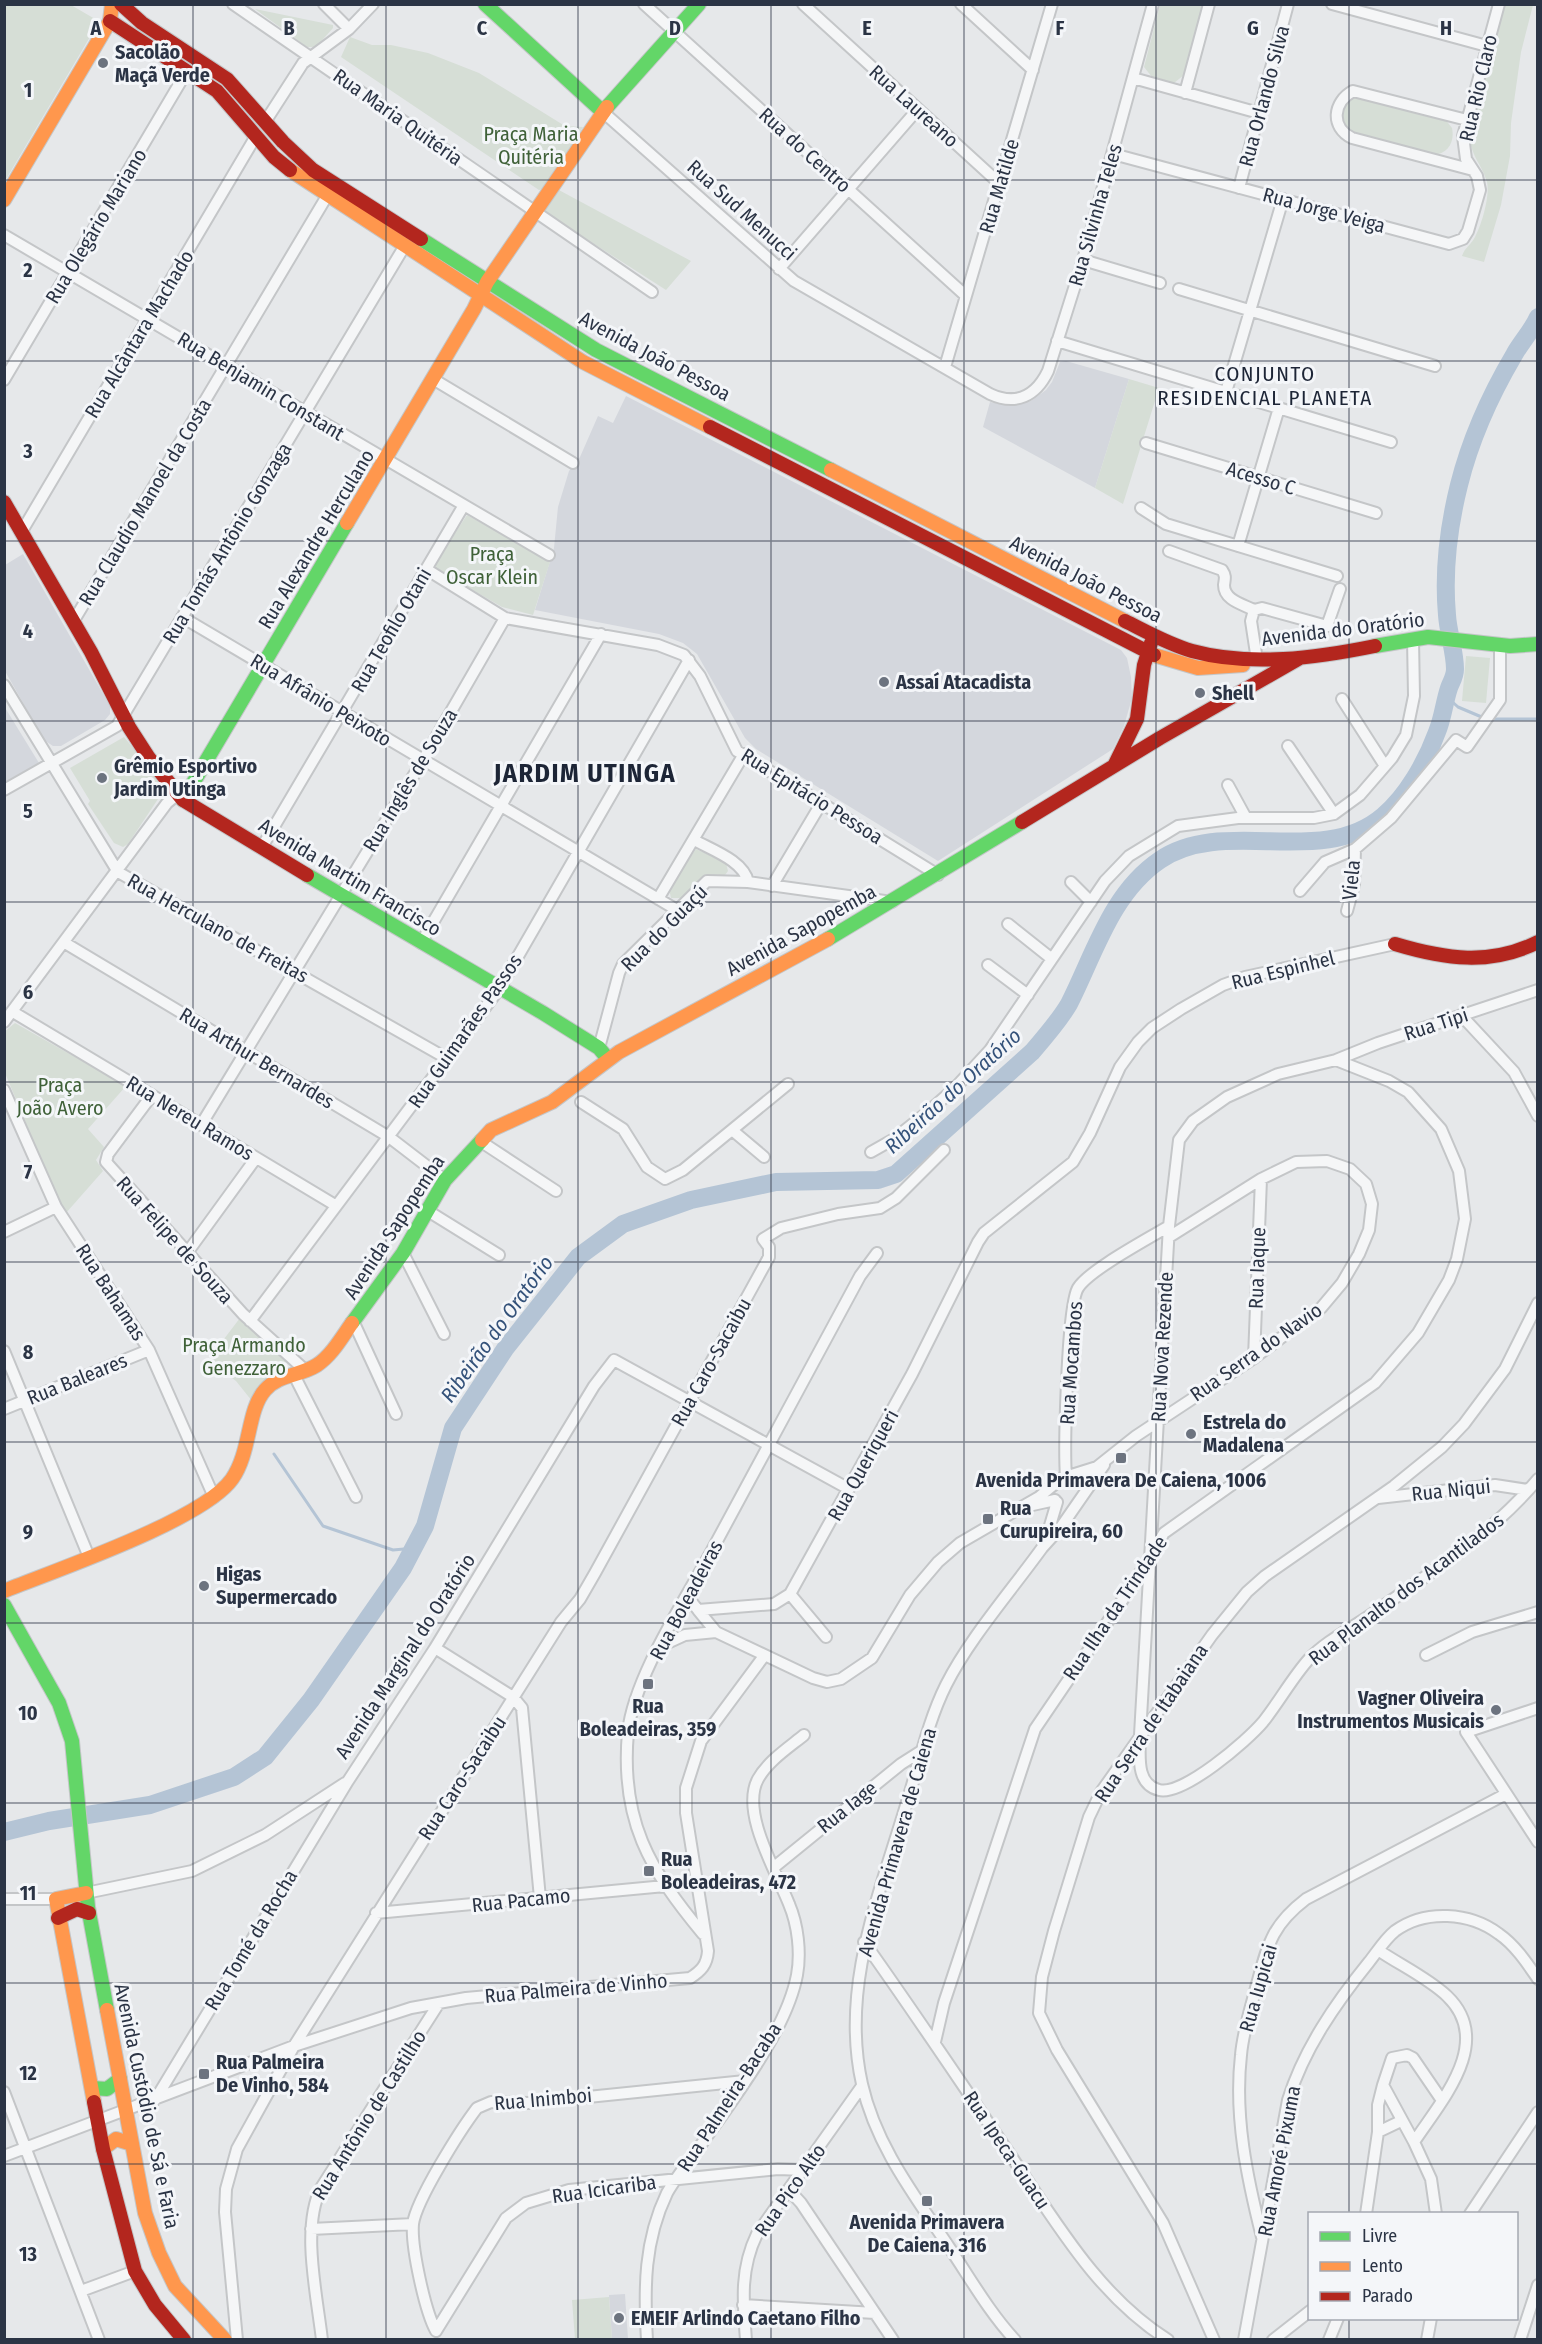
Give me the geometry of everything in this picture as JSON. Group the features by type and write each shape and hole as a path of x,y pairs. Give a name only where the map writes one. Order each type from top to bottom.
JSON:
{"main road":[{"path":"106,4 110,21"},
{"path":"4,200 110,21 112,4"},
{"name":"Avenida João Pessoa","path":"121,4 135,18 205,61 229,80 243,93 295,155 313,170 596,350 1167,642 1228,662"},
{"name":"Rua Sud Menucci","path":"485,4 603,112"},
{"name":"Rua Alexandre Herculano","path":"181,797 263,666 386,459 481,297 487,282 603,112 699,4"},
{"name":"Avenida João Pessoa","path":"110,21 217,92 274,157 327,196 481,297 610,377 1147,651 1184,666 1210,669 1228,662 1260,660"},
{"name":"Avenida Martim Francisco","path":"4,502 149,758 181,797 341,896 599,1048 608,1059"},
{"name":"Avenida do Oratório","path":"1260,660 1300,658 1420,638 1496,647 1538,644"},
{"path":"1147,651 1153,641 1167,642"},
{"path":"1128,642 1137,656 1141,674"},
{"name":"Avenida João Pessoa","path":"1140,711 1141,674 1147,651"},
{"name":"Avenida Sapopemba","path":"4,1591 178,1519 214,1497 232,1479 242,1461 253,1415 263,1392 276,1380 300,1373 322,1362 354,1323 404,1252 445,1180 480,1141 501,1124 552,1102 608,1059 892,902 1160,738 1300,658"},
{"path":"1228,662 1238,681 1233,696"},
{"path":"1140,711 1146,728 1160,738"},
{"name":"Avenida Sapopemba","path":"1113,767 1128,741 1140,711"},
{"path":"1395,944 1440,956 1480,960 1521,952 1538,942"},
{"name":"Avenida Custódio de Sá e Faria","path":"4,1605 68,1725 76,1767 89,1913 145,2213 159,2253 175,2286 225,2340"},
{"name":"Avenida Marginal do Oratório","path":"56,1899 86,1893"},
{"path":"56,1899 103,2149 135,2271 155,2305 184,2340"},
{"path":"58,1918 77,1910 89,1913"},
{"path":"92,2088 101,2091 109,2089 120,2079"},
{"path":"103,2149 109,2141 116,2139 132,2144"}],"street":[{"name":"Rua Maria Quitéria","path":"232,4 652,292"},
{"path":"324,4 349,29"},
{"path":"265,122 303,63 349,29 373,4"},
{"name":"Rua do Centro","path":"644,4 966,297"},
{"name":"Rua Laureano","path":"803,4 999,183"},
{"path":"961,4 1033,70"},
{"name":"Rua Matilde","path":"945,367 1052,4"},
{"name":"Rua Silvinha Teles","path":"1005,399 1022,398 1040,386 1057,341 1083,260 1153,4"},
{"path":"1185,93 1209,4"},
{"name":"Rua Orlando Silva","path":"1239,188 1288,4"},
{"path":"1332,4 1488,46"},
{"name":"Rua Rio Claro","path":"1473,170 1463,149 1467,120 1498,4"},
{"name":"Rua Olegário Mariano","path":"4,380 187,71"},
{"path":"1133,78 1259,113"},
{"path":"1467,120 1353,91 1339,104 1336,117 1340,130 1352,138 1473,170"},
{"path":"779,269 918,109"},
{"name":"Rua Sud Menucci","path":"603,112 801,286 990,394 1005,399"},
{"name":"Rua Alcântara Machado","path":"21,531 256,136"},
{"name":"Rua Jorge Veiga","path":"1113,154 1449,244 1458,242 1468,231 1480,190 1473,170"},
{"name":"Rua Claudio Manoel da Costa","path":"74,622 327,196"},
{"path":"1226,392 1283,199"},
{"name":"Rua Benjamin Constant","path":"4,235 549,555"},
{"name":"Rua Tomás Antônio Gonzaga","path":"124,716 404,247"},
{"path":"1083,260 1160,283"},
{"path":"1179,289 1435,366"},
{"path":"1057,341 1391,442"},
{"path":"433,379 573,463"},
{"path":"1238,546 1280,408"},
{"name":"Acesso C","path":"1146,443 1376,513"},
{"name":"Rua Teofilo Otani","path":"262,847 464,505"},
{"path":"1141,508 1161,522 1337,576"},
{"path":"1169,551 1222,570 1225,575 1224,589 1230,599 1254,610 1262,608 1327,626 1340,589"},
{"path":"426,569 505,618 667,647 689,660"},
{"path":"1254,610 1251,621 1260,660"},
{"name":"Rua Afrânio Peixoto","path":"182,617 677,910"},
{"name":"Rua Inglês de Souza","path":"201,1125 247,1053 423,760 505,618"},
{"path":"421,943 601,634"},
{"path":"871,1152 901,1134 955,1088 1001,1037 1053,956 1117,866 1165,832 1192,823 1246,818 1314,818 1334,814 1360,795 1385,766 1406,735 1411,717 1420,638"},
{"path":"1300,891 1325,862 1354,849 1391,818 1456,740 1467,747 1500,700 1496,647"},
{"name":"Rua Epitácio Pessoa","path":"689,660 700,676 734,746 938,875"},
{"name":"Rua Guimarães Passos","path":"250,1321 499,989 689,660"},
{"name":"Rua Herculano de Freitas","path":"4,685 118,872 446,1058"},
{"path":"1342,699 1385,766"},
{"path":"4,790 117,726 124,716"},
{"path":"1288,746 1334,814"},
{"path":"658,899 744,754"},
{"path":"1228,785 1246,818"},
{"path":"4,1022 168,802 181,797"},
{"path":"772,886 822,802"},
{"path":"694,840 738,865 746,873 748,882"},
{"name":"Viela","path":"1347,911 1354,885 1354,849"},
{"name":"Rua do Guaçú","path":"599,1048 620,969 707,882 748,882 892,902"},
{"path":"1071,882 1091,902"},
{"path":"1008,924 1053,956"},
{"name":"Rua Arthur Bernardes","path":"65,943 389,1137 445,1180"},
{"name":"Rua Espinhel","path":"984,1233 1072,1162 1090,1133 1128,1053 1145,1035 1223,985 1245,977 1395,944"},
{"path":"988,965 1028,995"},
{"name":"Rua Tipi","path":"1336,1060 1378,1043 1538,990"},
{"name":"Rua Nereu Ramos","path":"13,1012 335,1206"},
{"path":"1461,1015 1509,1066 1538,1116"},
{"name":"Rua Nova Rezende","path":"1140,1735 1175,1155 1184,1131 1193,1121 1227,1097 1257,1082 1293,1070 1336,1060"},
{"name":"Rua Ilha da Trindade","path":"935,2042 944,2003 1035,1729 1132,1587 1152,1552 1173,1525 1342,1410 1376,1383 1418,1333 1440,1297 1456,1262 1465,1219 1463,1194 1460,1171 1441,1129 1408,1092 1389,1081 1336,1060"},
{"path":"581,1102 623,1129 647,1167 662,1178 669,1178 789,1084"},
{"name":"Rua Bahamas","path":"4,1090 56,1207 149,1350 214,1497"},
{"name":"Rua Felipe de Souza","path":"152,1095 108,1154 106,1162 187,1253 300,1373"},
{"path":"732,1130 764,1157"},
{"path":"480,1141 556,1191"},
{"name":"Rua Caro-Sacaibu","path":"237,2340 226,2225 226,2189 237,2149 294,2046 376,1913 513,1697 596,1573 770,1257 769,1247 763,1239 781,1228 829,1217 871,1211 888,1204 944,1150"},
{"path":"187,1253 256,1158"},
{"name":"Rua Serra do Navio","path":"1158,1420 1254,1358 1321,1308 1333,1295 1359,1254 1372,1212 1366,1184 1350,1169 1327,1161 1296,1162 1169,1231"},
{"name":"Rua Iaque","path":"1254,1358 1261,1179"},
{"path":"4,1232 56,1207"},
{"path":"428,1210 499,1255"},
{"name":"Rua Mocambos","path":"1068,1477 1067,1400 1075,1294 1086,1280 1169,1231"},
{"name":"Rua Queriqueri","path":"790,1594 912,1374 984,1233"},
{"path":"404,1252 444,1334"},
{"name":"Rua Boleadeiras","path":"703,1934 665,1886 644,1850 636,1830 631,1804 628,1756 628,1733 635,1701 687,1596 860,1276 876,1253"},
{"name":"Rua Serra de Itabaiana","path":"1214,2340 1163,2223 1057,2050 1039,2013 1042,1977 1089,1817 1117,1766 1212,1635 1247,1592 1265,1576 1420,1466 1464,1424 1505,1369 1538,1304"},
{"path":"354,1323 396,1414"},
{"name":"Rua Baleares","path":"4,1409 149,1350"},
{"path":"4,1351 89,1557"},
{"name":"Avenida Marginal do Oratório","path":"86,1893 192,1871 264,1836 348,1781 435,1648 594,1386 614,1360 689,1402"},
{"path":"300,1373 356,1497"},
{"path":"689,1402 849,1489"},
{"name":"Avenida Primavera de Caiena","path":"1068,1477 1097,1467 1158,1420"},
{"name":"Avenida Primavera de Caiena","path":"1015,2340 988,2307 885,2148 872,2121 862,2086 856,2039 856,2011 864,1942 945,1686 1042,1548 1109,1459"},
{"path":"687,1596 716,1632 764,1656 827,1682 848,1676 872,1658 881,1646 898,1611 938,1562 960,1543 1068,1477 1080,1483 1080,1500 1068,1507 1056,1501 1022,1507"},
{"name":"Rua Planalto dos Acantilados","path":"1140,1735 1142,1777 1147,1784 1160,1790 1177,1789 1221,1760 1262,1723 1309,1659 1457,1555 1491,1528 1538,1479"},
{"path":"1055,1484 1053,1491 1056,1501"},
{"name":"Rua Niqui","path":"1375,1498 1495,1485 1528,1490"},
{"name":"Avenida Primavera de Caiena","path":"1042,1548 1056,1501"},
{"path":"698,1610 774,1604 790,1594 826,1636"},
{"path":"1426,1655 1472,1632 1538,1612"},
{"path":"661,1646 685,1635 716,1632"},
{"path":"435,1648 513,1697 522,1708 540,1898"},
{"name":"Rua Palmeira de Vinho","path":"4,2156 294,2046 385,2015 439,2002 690,1978 702,1970 707,1959 686,1813 688,1775 697,1749 708,1728 764,1656"},
{"path":"1538,1708 1466,1732 1538,1842"},
{"name":"Rua Palmeira-Bacaba","path":"646,2340 645,2274 648,2250 658,2215 676,2180 745,2081 776,2030 798,1971 798,1943 794,1922 790,1906 772,1868 757,1822 755,1786 764,1771 804,1735"},
{"name":"Rua Iage","path":"772,1868 901,1764 923,1750"},
{"name":"Rua Tomé da Rocha","path":"155,2100 348,1781"},
{"name":"Rua Iupicai","path":"1263,2242 1253,2202 1241,2131 1239,2075 1250,2009 1265,1956 1277,1926 1287,1913 1306,1899 1506,1794"},
{"name":"Rua Pacamo","path":"376,1913 665,1886"},
{"name":"Avenida Marginal do Oratório","path":"4,1899 56,1899"},
{"name":"Rua Amoré Pixuma","path":"1244,2340 1288,2100 1297,2071 1347,1989 1378,1950 1395,1931 1414,1922 1432,1916 1468,1919 1499,1934 1538,1979"},
{"name":"Rua Ipeca-Guacu","path":"864,1942 935,2042 1079,2256 1110,2293 1136,2319 1168,2340"},
{"path":"1378,1950 1446,1995 1459,2009 1465,2023 1467,2042 1459,2075 1414,2142"},
{"name":"Rua Antônio de Castilho","path":"322,2340 311,2229 312,2210 321,2188 439,2002"},
{"path":"1366,2212 1378,2132 1378,2105 1387,2065 1392,2058 1407,2055 1413,2058 1442,2099"},
{"name":"Rua Inimboi","path":"413,2224 427,2191 473,2114 482,2104 491,2102 529,2103 745,2081"},
{"path":"1383,2085 1431,2179 1436,2212"},
{"name":"Rua Pico Alto","path":"746,2340 743,2305 745,2265 750,2249 757,2234 862,2086"},
{"path":"4,2092 99,2340"},
{"path":"1471,2212 1538,2112"},
{"path":"1378,2132 1401,2121"},
{"name":"Rua Icicariba","path":"413,2224 424,2301 428,2316 436,2331 506,2218 526,2204 568,2190 778,2169 804,2170"},
{"path":"789,2190 801,2203 892,2340"},
{"path":"311,2229 413,2224"},
{"path":"81,2291 135,2271"},
{"path":"1520,2340 1538,2285"},
{"path":"743,2305 875,2313"},
{"path":"1273,2340 1308,2313"},
{"path":"1329,2340 1335,2320"},
{"path":"1427,2340 1431,2320"}],"shaded area":[{"path":"1066,361 1129,379 1095,488 983,427 990,402 1011,406 1031,401 1046,390 1060,362"},
{"path":"626,396 1121,650 1127,658 1132,698 1124,726 1113,749 938,861 756,749 745,738 697,654 683,643 659,634 535,610 554,548 558,507 569,471 580,457 598,416 613,423"},
{"path":"23,554 110,706 110,714 105,720 61,746 53,746 44,740 5,671 5,565"},
{"path":"4,706 39,763 5,782 4,782"},
{"name":"EMEIF Arlindo Caetano Filho","path":"625,2294 628,2339 612,2339 609,2295"}],"green space":[{"path":"5,4 71,5 95,19 97,25 5,181"},
{"path":"1160,5 1204,5 1184,75 1174,83 1152,77 1144,67"},
{"path":"1505,5 1533,5 1521,52 1511,123 1510,156 1501,205 1484,262 1462,256 1478,231 1485,210 1488,188 1470,141 1470,134"},
{"path":"255,9 333,25 333,28 316,47 307,47"},
{"name":"Praça Maria Quitéria","path":"350,37 372,45 391,45 428,53 479,73 565,126 583,127 545,188 539,190 341,57"},
{"path":"1356,96 1445,119 1453,133 1449,146 1443,152 1433,155 1347,130 1340,117 1345,102"},
{"path":"557,189 691,261 666,290 541,210"},
{"path":"1129,379 1159,388 1123,504 1095,488"},
{"name":"Praça Oscar Klein","path":"467,515 550,562 533,615 502,607 436,569 436,562"},
{"path":"1466,656 1490,658 1486,703 1462,701"},
{"path":"124,737 166,787 128,844 123,847 114,843 88,804 90,801 70,768"},
{"path":"696,849 726,863 728,871 725,875 707,876 681,898 671,898 669,889"},
{"name":"Praça João Avero","path":"15,1023 126,1086 88,1129 104,1147 96,1160 103,1171 66,1213 58,1200 5,1073 4,1032"},
{"name":"Praça Armando Genezzaro","path":"240,1318 286,1360 283,1371 252,1401 236,1381 208,1360"},
{"path":"609,2297 612,2339 575,2339 572,2300"}],"waterway":[{"name":"Ribeirão do Oratório","path":"4,1832 49,1821 150,1805 234,1777 265,1757 311,1700 403,1568 425,1526 453,1428 505,1349 578,1257 623,1224 691,1200 776,1182 878,1180 896,1174 1042,1041 1069,1004 1116,907 1143,874 1160,860 1186,848 1214,842 1302,842 1331,839 1358,831 1392,808 1408,789 1427,755 1439,727 1454,674 1454,656 1447,615 1446,566 1452,518 1464,468 1475,435 1497,386 1538,317"},
{"path":"1447,697 1458,707 1484,718"},
{"path":"1490,719 1538,719"},
{"path":"274,1454 323,1526 393,1550 415,1548"}],"traffic: fast":[{"path":"485,4 603,112"},
{"path":"607,107 699,4"},
{"path":"421,239 596,350 831,470"},
{"path":"183,800 347,523"},
{"path":"1375,646 1428,637 1510,646 1538,644"},
{"path":"828,939 1022,822"},
{"path":"307,875 543,1013 599,1048 608,1059"},
{"path":"352,1323 403,1253 445,1180 482,1140"},
{"path":"4,1605 59,1703 72,1741 88,1907 107,2010"},
{"path":"92,2088 107,2089 120,2079"}],"traffic: slow":[{"path":"4,200 110,21 112,4"},
{"path":"347,523 474,309 487,282 607,107"},
{"path":"290,170 583,362 710,427"},
{"path":"831,470 1125,621"},
{"path":"1154,655 1198,668 1243,665"},
{"path":"482,1140 491,1130 552,1102 619,1052 828,939"},
{"path":"4,1591 127,1543 191,1511 216,1495 232,1479 238,1468 255,1409 265,1390 283,1378 317,1365 336,1346 352,1323"},
{"path":"86,1893 56,1899 94,2102"},
{"path":"107,2010 145,2213 159,2253 175,2286 225,2340"},
{"path":"103,2149 116,2139 132,2144"}],"traffic: jam":[{"path":"121,4 142,23 227,79 283,142 313,170 421,239"},
{"path":"110,21 217,91 274,157 290,170"},
{"path":"710,427 1154,655"},
{"path":"4,502 91,652 129,727 149,758 183,800 307,875"},
{"path":"1125,621 1183,648 1237,659 1307,657 1375,646"},
{"path":"1115,764 1137,719 1144,665 1151,643"},
{"path":"1022,822 1160,738 1300,658"},
{"path":"1395,944 1467,958 1502,955 1538,942"},
{"path":"58,1918 77,1909 89,1913"},
{"path":"94,2102 103,2149 135,2271 155,2305 184,2340"}],"place":[{"name":"Sacolão Maçã Verde","path":"103,63"},
{"name":"Assaí Atacadista","path":"884,682"},
{"name":"Shell","path":"1200,693"},
{"name":"Grêmio Esportivo Jardim Utinga","path":"102,778"},
{"name":"Estrela do Madalena","path":"1191,1434"},
{"name":"Avenida Primavera De Caiena, 1006","path":"1121,1458"},
{"name":"Rua Curupireira, 60","path":"988,1519"},
{"name":"Higas Supermercado","path":"204,1586"},
{"name":"Rua Boleadeiras, 359","path":"648,1684"},
{"name":"Vagner Oliveira Instrumentos Musicais","path":"1496,1710"},
{"name":"Rua Boleadeiras, 472","path":"649,1871"},
{"name":"Rua Palmeira De Vinho, 584","path":"204,2074"},
{"name":"Avenida Primavera De Caiena, 316","path":"927,2201"},
{"name":"EMEIF Arlindo Caetano Filho","path":"619,2318"}],"district":[{"name":"CONJUNTO RESIDENCIAL PLANETA","path":"1265,386"},
{"name":"JARDIM UTINGA","path":"585,773"}]}
